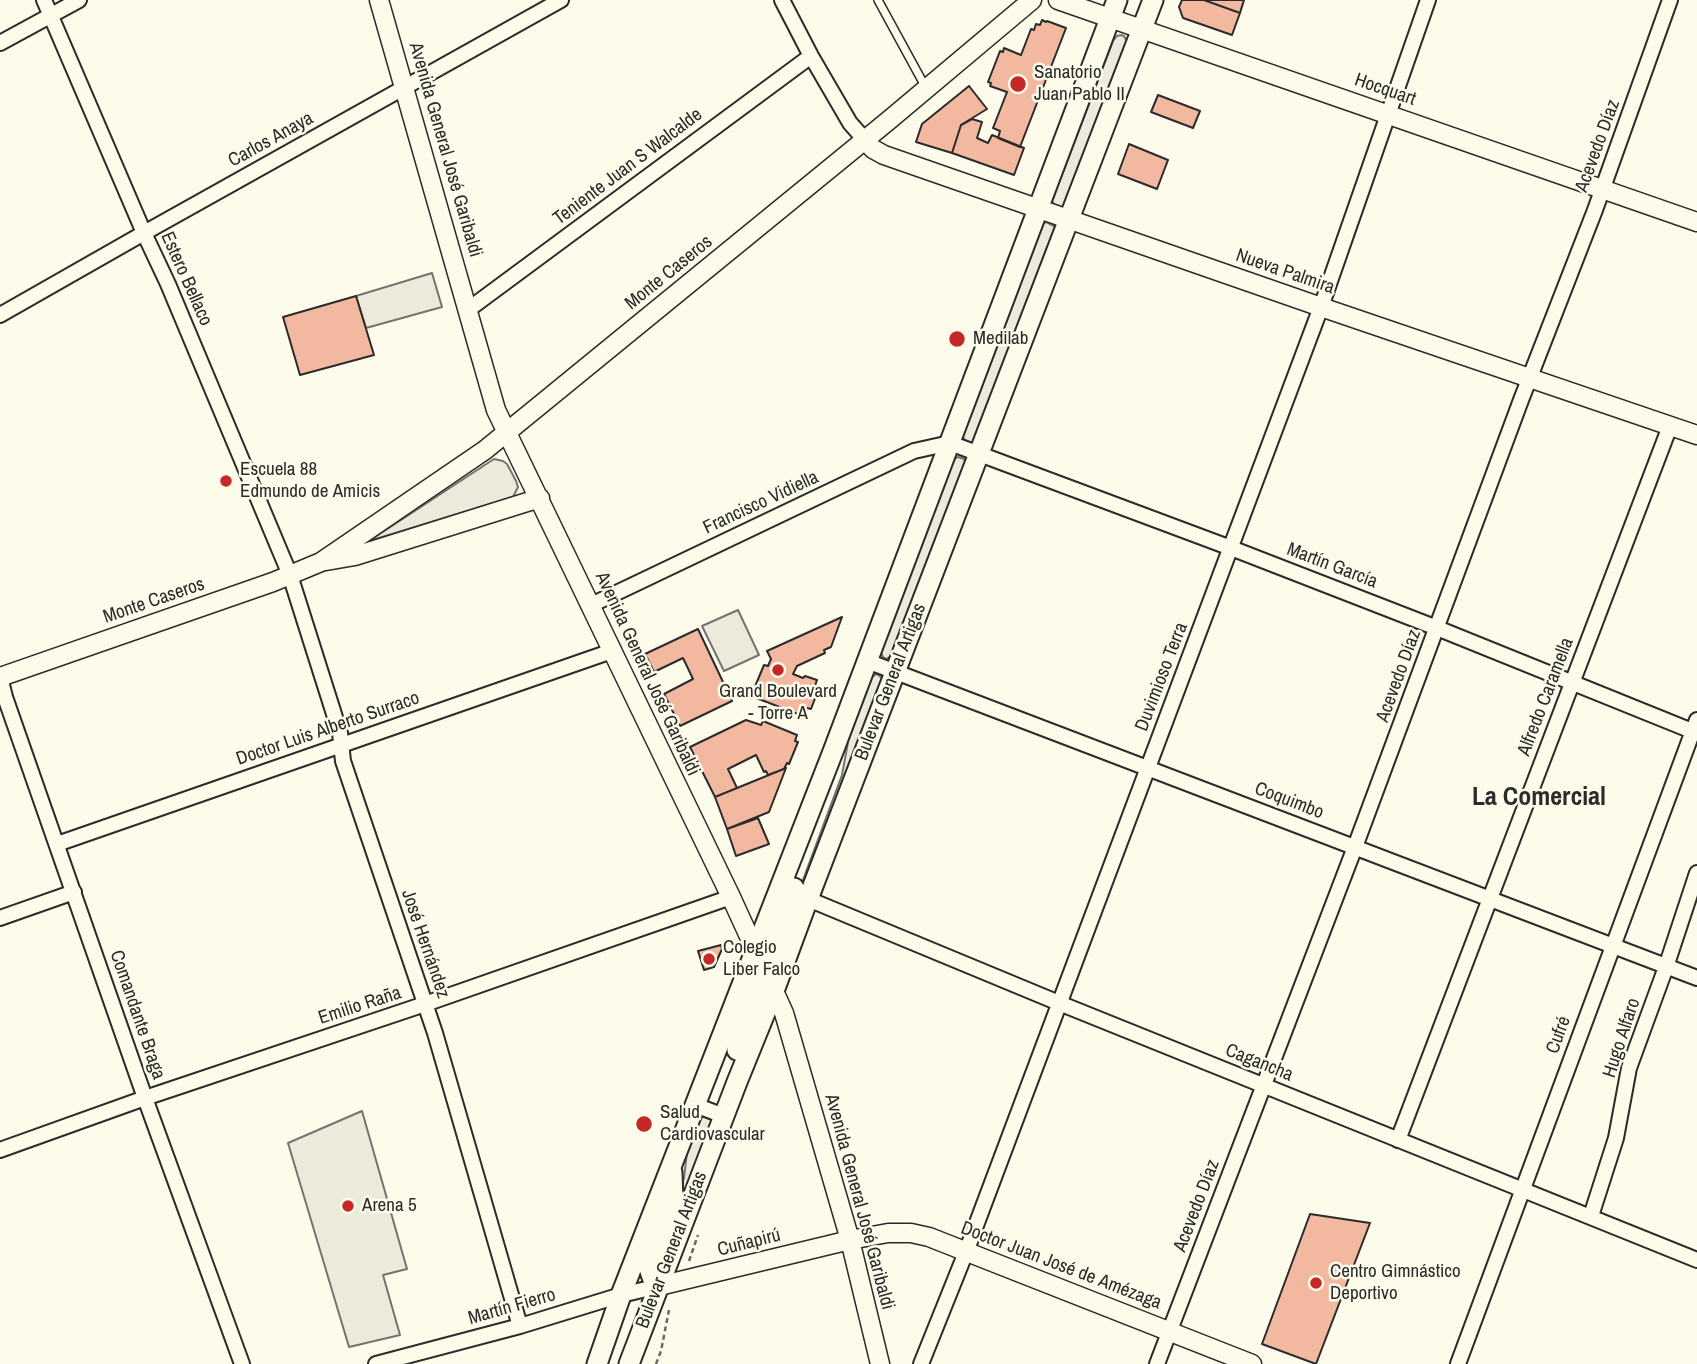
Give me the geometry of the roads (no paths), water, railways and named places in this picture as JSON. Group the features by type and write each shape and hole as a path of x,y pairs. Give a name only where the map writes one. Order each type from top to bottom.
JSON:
{"main road":[{"name":"Bulevar General Artigas","path":"629,1364 1153,0"},
{"name":"Bulevar General Artigas","path":"597,1364 672,1162 834,749 1114,9"},
{"path":"774,991 770,966 771,950 833,782 834,749"},
{"path":"737,1082 734,1057 759,988 760,973 756,950"},
{"path":"659,1286 649,1268 673,1200 672,1162"}],"street":[{"name":"Estero Bellaco","path":"44,0 168,284 290,575"},
{"path":"0,43 79,0"},
{"name":"Avenida General José Garibaldi","path":"379,0 496,410 784,1013 849,1240 880,1364"},
{"name":"Carlos Anaya","path":"0,315 561,0"},
{"path":"782,0 850,123 864,140"},
{"name":"Monte Caseros","path":"0,677 321,562 508,432 1032,0"},
{"name":"Hocquart","path":"1058,0 1114,9 1141,29 1697,222"},
{"name":"Duvimioso Terra","path":"921,1364 966,1252 1321,307 1428,0"},
{"name":"Acevedo Díaz","path":"1157,1364 1603,189 1670,0"},
{"name":"Teniente Juan S Walcalde","path":"469,309 811,56"},
{"name":"Nueva Palmira","path":"864,140 884,155 1697,435"},
{"name":"Alfredo Caramella","path":"1398,1140 1670,426"},
{"name":"Martín García","path":"950,443 1231,548 1696,728"},
{"name":"Francisco Vidiella","path":"591,605 914,451 950,443"},
{"name":"Monte Caseros","path":"321,562 355,556 540,498"},
{"name":"José Hernández","path":"290,575 340,733 343,761 435,1032 520,1326"},
{"name":"Doctor Luis Alberto Surraco","path":"57,844 611,651"},
{"name":"Coquimbo","path":"867,661 1697,978"},
{"name":"Comandante Braga","path":"0,677 145,1098 242,1364"},
{"name":"Cufré","path":"1458,1364 1612,946 1696,728"},
{"name":"Hugo Alfaro","path":"1591,1216 1616,1138 1629,1068 1697,873"},
{"path":"0,918 74,892"},
{"name":"Emilio Raña","path":"0,1150 730,897"},
{"name":"Cagancha","path":"808,899 1697,1260"},
{"path":"695,1105 724,1116"},
{"name":"Doctor Juan José de Amézaga","path":"849,1240 888,1233 911,1233 929,1237 1252,1364"},
{"name":"Cuñapirú","path":"659,1286 849,1240"},
{"name":"Martín Fierro","path":"376,1364 659,1286"}],"lane":[{"path":"878,0 927,88"}],"place":[{"name":"Sanatorio Juan Pablo II","path":"1018,84"},
{"name":"Medilab","path":"957,339"},
{"name":"Escuela 88 Edmundo de Amicis","path":"226,481"},
{"name":"Grand Boulevard - Torre A","path":"778,670"},
{"name":"Colegio Liber Falco","path":"709,959"},
{"name":"Salud Cardiovascular","path":"644,1124"},
{"name":"Arena 5","path":"348,1206"},
{"name":"Centro Gimnástico Deportivo","path":"1316,1283"}],"district":[{"name":"La Comercial","path":"1539,798"}]}
